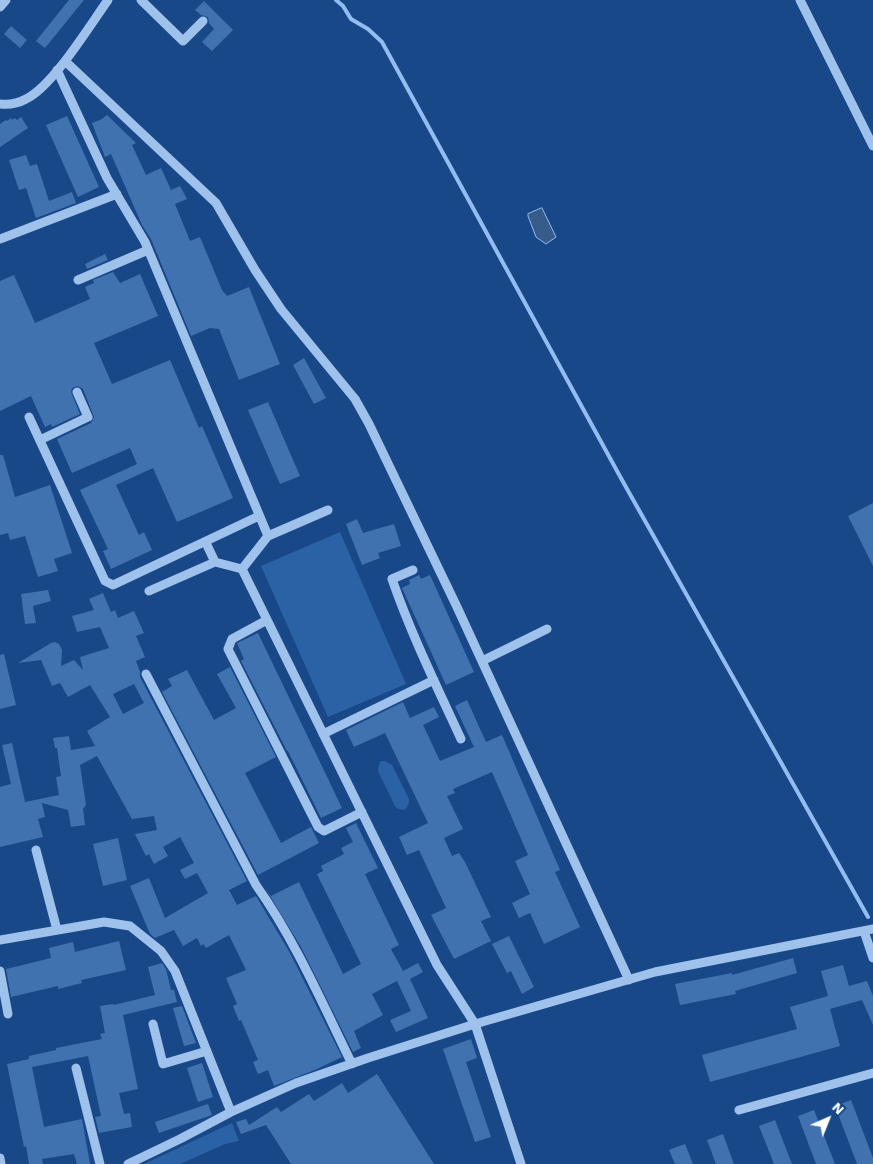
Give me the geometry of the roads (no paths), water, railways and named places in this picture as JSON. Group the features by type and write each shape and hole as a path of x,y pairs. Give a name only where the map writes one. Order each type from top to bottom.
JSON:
{"street":[{"path":"0,7 6,0"},
{"path":"0,104 10,106 28,99 44,84 65,61 108,0"},
{"path":"141,0 183,41 203,21"},
{"path":"800,0 873,146"},
{"path":"65,61 216,203 255,270 281,309 355,399 369,424 482,661 629,980"},
{"path":"57,70 108,178 148,250 268,536"},
{"path":"0,239 117,194"},
{"path":"78,280 148,250"},
{"path":"40,440 88,417 77,392"},
{"path":"29,417 105,581 113,585 206,543 259,516"},
{"path":"242,569 268,536 328,510"},
{"path":"206,543 215,562"},
{"path":"149,591 215,562 242,569 437,965 475,1024 521,1164"},
{"path":"413,570 392,579 461,739"},
{"path":"267,620 232,639 228,649 318,827 324,831 362,812"},
{"path":"482,661 547,629"},
{"path":"146,674 256,885 275,911 297,951 352,1064"},
{"path":"323,734 434,680"},
{"path":"36,850 57,930"},
{"path":"0,940 104,922 130,926 161,952 176,971 231,1112"},
{"path":"128,1164 231,1112 296,1083 475,1024 629,980 724,958 868,930 873,958"},
{"path":"0,971 8,1014"},
{"path":"152,1024 163,1064 207,1052"},
{"path":"76,1068 100,1164"},
{"path":"739,1110 873,1073"},
{"path":"0,1158 1,1164"}],"waterway":[{"path":"336,0 343,6 351,19 368,29 382,42 622,480 868,917"}]}
